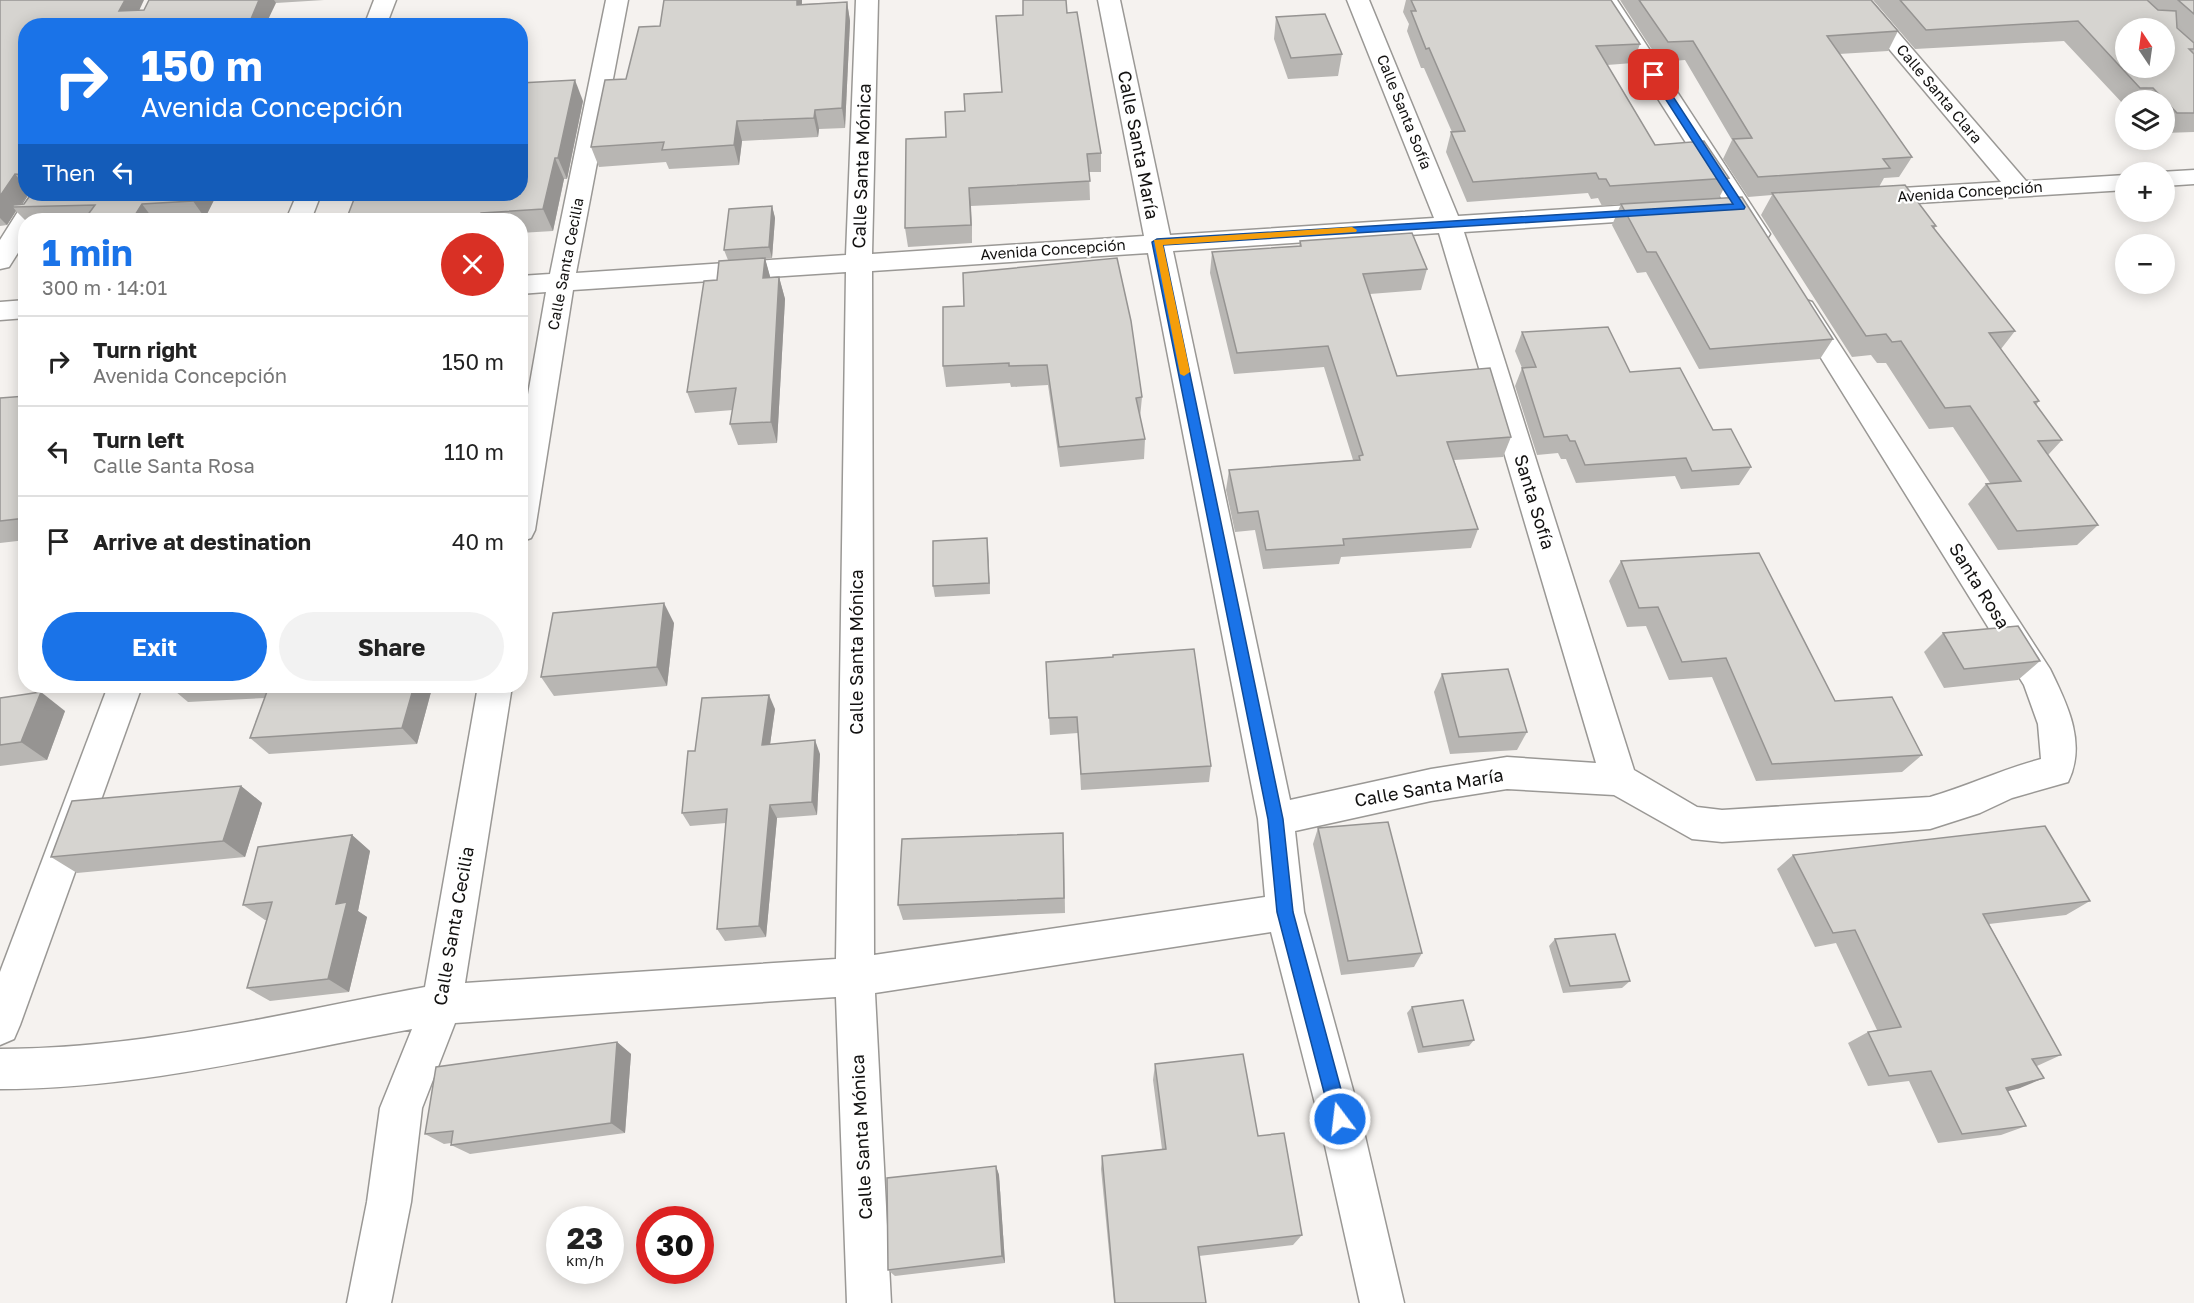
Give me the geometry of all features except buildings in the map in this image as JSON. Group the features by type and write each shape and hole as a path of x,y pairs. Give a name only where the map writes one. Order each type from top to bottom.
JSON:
{"street":[{"path":"378,18 385,0"},
{"name":"Calle Santa Cecilia","path":"528,482 561,284 617,0"},
{"name":"Calle Santa Mónica","path":"867,0 859,263 855,977 869,1303"},
{"name":"Calle Santa María","path":"1110,0 1157,242 1276,819 1285,912 1340,1119 1382,1303"},
{"name":"Calle Santa Sofía","path":"1358,0 1449,224"},
{"path":"1606,0 1771,256"},
{"name":"Calle Santa Clara","path":"1859,0 2020,189"},
{"path":"2175,178 2194,177"},
{"name":"Avenida Concepción","path":"1845,200 2115,183"},
{"name":"Avenida Concepción","path":"528,285 1157,242 1682,210"},
{"name":"Santa Sofía","path":"1449,224 1619,780"},
{"path":"0,261 18,232"},
{"name":"Santa Rosa","path":"1619,780 1692,823 1722,825 1930,813 1967,802 2006,784 2056,771 2061,750 2055,723 2038,679 1789,285"},
{"path":"0,311 18,310"},
{"path":"0,1025 122,693"},
{"name":"Calle Santa Cecilia","path":"369,1303 389,1202 401,1108 442,1004 494,693"},
{"name":"Calle Santa María","path":"1276,819 1431,785 1507,773 1619,780"},
{"path":"0,1069 54,1069 136,1060 442,1004 855,977 1285,912"}],"slow traffic":[{"path":"1184,372 1157,242 1352,230"}],"route":[{"path":"1340,1119 1285,912 1276,819 1157,242 1740,207 1654,75"}]}
